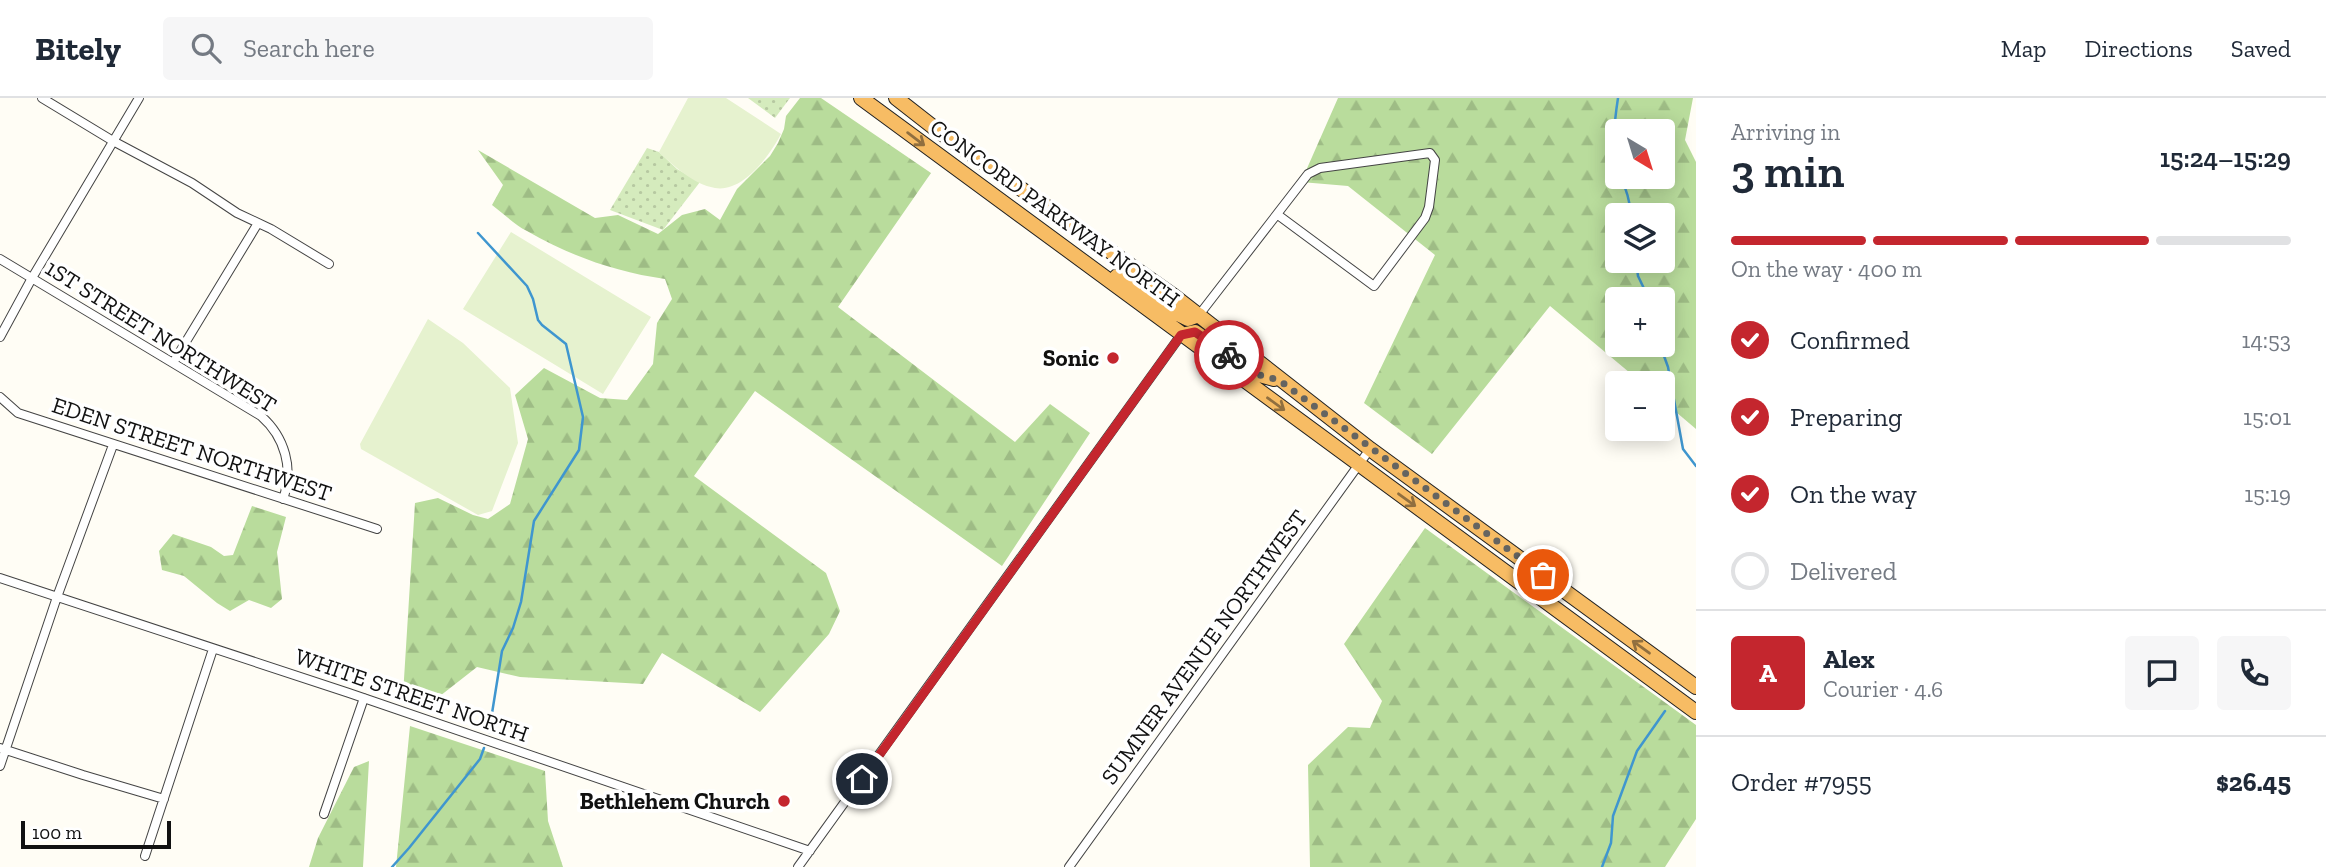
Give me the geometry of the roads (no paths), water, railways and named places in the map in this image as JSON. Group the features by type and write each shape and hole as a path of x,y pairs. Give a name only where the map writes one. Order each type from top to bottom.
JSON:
{"highway":[{"name":"CONCORD PARKWAY NORTH","path":"861,98 1696,712"},
{"name":"CONCORD PARKWAY NORTH","path":"896,98 1199,315 1370,449 1696,687"},
{"path":"971,180 983,162"},
{"path":"1052,240 1101,265 1171,311 1188,319 1199,315"},
{"path":"1181,335 1195,332 1256,374 1279,380"}],"street":[{"path":"42,98 329,264"},
{"path":"0,337 139,98"},
{"path":"1199,315 1308,174 1320,168 1430,153 1435,160 1425,218 1374,286 1278,215"},
{"path":"173,363 258,223"},
{"name":"1ST STREET NORTHWEST","path":"0,259 242,403 272,426 286,454 287,486 283,499"},
{"path":"798,867 1181,335"},
{"name":"EDEN STREET NORTHWEST","path":"0,397 18,413 377,529"},
{"path":"0,766 3,749 113,445"},
{"name":"SUMNER AVENUE NORTHWEST","path":"1069,867 1370,449"},
{"name":"WHITE STREET NORTH","path":"0,578 364,698 810,851"},
{"path":"145,856 214,649"},
{"path":"324,814 364,698"},
{"path":"3,749 164,799"}],"waterway":[{"path":"1615,119 1618,98"},
{"path":"1626,189 1629,203"},
{"path":"478,233 527,286 538,320 566,344 583,417 579,450 534,521 521,602 502,651 489,732"},
{"path":"1638,273 1643,287"},
{"path":"1664,357 1683,449 1696,466"},
{"path":"1602,867 1611,843 1613,816 1637,751 1665,711"},
{"path":"392,867 480,759 484,748"}],"place":[{"name":"Sonic","path":"1113,358"},
{"name":"Bethlehem Church","path":"784,801"}]}
